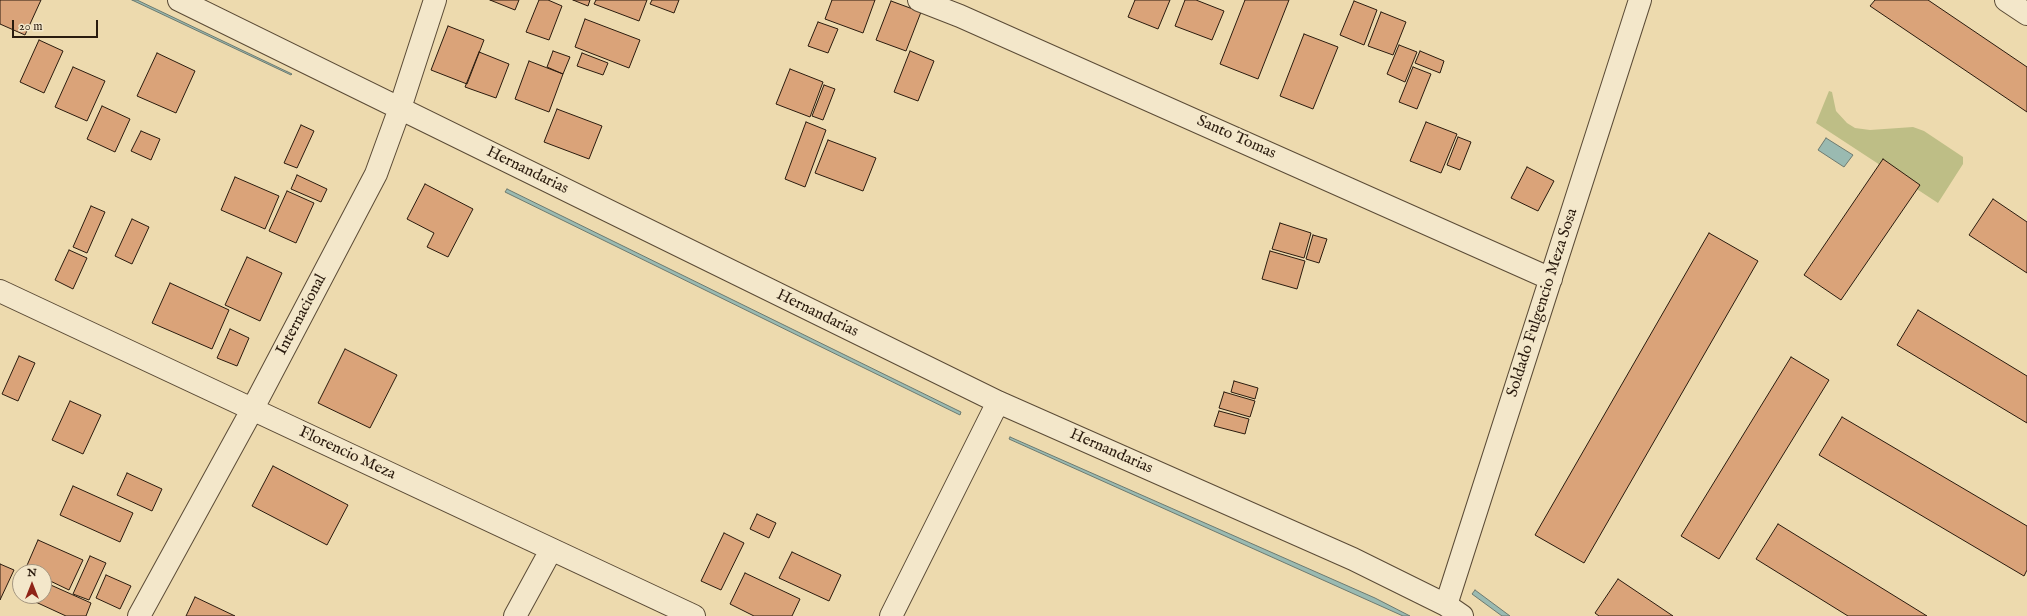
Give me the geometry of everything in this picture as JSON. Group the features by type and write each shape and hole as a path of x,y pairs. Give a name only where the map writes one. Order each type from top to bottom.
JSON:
{"street":[{"name":"Hernandarias","path":"179,0 998,402 1353,559 1454,611"},
{"name":"Internacional","path":"139,616 252,410 376,174 400,108 435,0"},
{"name":"Santo Tomas","path":"919,0 960,16 1551,278"},
{"name":"Soldado Fulgencio Meza Sosa","path":"1454,611 1551,278 1640,0"},
{"path":"2006,0 2027,14"},
{"name":"Florencio Meza","path":"0,291 694,616"},
{"path":"891,616 998,402"},
{"path":"515,616 551,550"}],"green space":[{"path":"1829,91 1832,92 1836,111 1847,123 1855,128 1870,130 1913,127 1924,131 1963,157 1963,164 1938,203 1816,123"}],"water":[{"path":"132,0 137,0 292,74 291,75"},
{"path":"1826,138 1853,155 1844,167 1818,150"},
{"path":"507,189 961,412 960,415 505,192"},
{"path":"1010,437 1375,598 1410,616 1403,616 1009,439"},
{"path":"1475,590 1510,616 1502,616 1472,594"}],"building":[{"path":"0,0 41,0 25,35 0,24"},
{"path":"490,0 519,0 515,10"},
{"path":"539,0 548,0 562,6 549,40 526,32"},
{"path":"573,0 590,0 588,6"},
{"path":"596,0 647,0 639,21 594,4"},
{"path":"652,0 679,0 674,13 650,4"},
{"path":"832,0 875,0 863,33 825,19"},
{"path":"1135,0 1170,0 1158,29 1128,17"},
{"path":"1185,0 1196,0 1224,11 1212,40 1175,26"},
{"path":"1245,0 1289,0 1258,79 1220,64"},
{"path":"1875,0 1928,0 2027,67 2027,112 1870,6"},
{"path":"891,1 921,12 906,51 876,40"},
{"path":"1354,1 1377,10 1364,45 1340,35"},
{"path":"1381,12 1406,22 1393,55 1368,46"},
{"path":"585,19 640,40 629,68 575,47"},
{"path":"818,22 838,29 828,53 808,46"},
{"path":"448,26 484,40 467,84 431,70"},
{"path":"1304,34 1338,47 1313,109 1280,96"},
{"path":"39,40 63,51 44,93 20,82"},
{"path":"1399,45 1417,52 1405,82 1387,74"},
{"path":"553,51 570,57 563,74 547,67"},
{"path":"910,51 934,61 918,101 894,92"},
{"path":"1420,51 1444,61 1440,73 1415,63"},
{"path":"479,52 509,64 496,98 465,87"},
{"path":"157,53 195,71 176,113 137,96"},
{"path":"582,53 608,63 603,75 577,66"},
{"path":"529,61 563,74 549,112 515,99"},
{"path":"73,67 105,81 87,121 55,107"},
{"path":"1413,67 1431,74 1417,109 1399,102"},
{"path":"790,69 823,82 810,117 776,104"},
{"path":"824,85 835,89 823,120 812,116"},
{"path":"102,106 130,119 115,152 87,139"},
{"path":"557,109 602,126 589,159 544,142"},
{"path":"806,122 826,130 805,187 785,179"},
{"path":"1426,122 1457,134 1441,173 1410,161"},
{"path":"301,125 314,131 297,168 284,163"},
{"path":"141,131 160,139 151,160 131,151"},
{"path":"1458,137 1471,142 1460,170 1447,165"},
{"path":"828,140 876,158 863,191 815,173"},
{"path":"1883,159 1920,185 1841,300 1804,275"},
{"path":"1527,167 1554,181 1538,211 1511,198"},
{"path":"297,175 327,189 321,202 291,189"},
{"path":"235,177 279,196 265,229 221,210"},
{"path":"425,184 473,209 448,257 427,247 434,233 407,219"},
{"path":"287,191 314,203 296,243 269,231"},
{"path":"1993,199 2027,222 2027,273 1969,235"},
{"path":"91,206 105,212 87,253 73,247"},
{"path":"132,219 149,227 132,264 115,256"},
{"path":"1280,223 1311,233 1304,258 1272,249"},
{"path":"1709,233 1758,261 1584,563 1535,535"},
{"path":"1313,235 1327,239 1319,263 1306,259"},
{"path":"69,250 87,258 73,289 55,280"},
{"path":"1270,251 1305,261 1297,289 1262,279"},
{"path":"247,257 282,273 260,321 225,305"},
{"path":"170,283 229,310 212,349 152,323"},
{"path":"1918,310 2027,376 2027,423 1897,345"},
{"path":"230,329 249,338 237,366 217,358"},
{"path":"345,349 397,375 370,428 318,403"},
{"path":"19,356 35,363 18,401 2,394"},
{"path":"1791,357 1829,380 1719,559 1681,536"},
{"path":"1234,381 1258,388 1255,399 1231,392"},
{"path":"1224,392 1255,401 1250,417 1219,408"},
{"path":"70,401 101,415 83,454 52,440"},
{"path":"1219,411 1249,419 1245,434 1214,426"},
{"path":"1842,417 2027,526 2027,570 2024,576 1819,455"},
{"path":"273,466 348,505 327,545 252,506"},
{"path":"127,473 162,489 152,511 117,495"},
{"path":"73,486 133,513 120,542 60,515"},
{"path":"757,514 776,523 769,538 750,529"},
{"path":"1778,524 1927,616 1848,616 1756,559"},
{"path":"724,533 744,543 721,590 701,581"},
{"path":"38,540 83,560 69,590 52,582 52,564 28,564"},
{"path":"792,552 841,575 829,601 779,578"},
{"path":"90,556 106,563 89,600 73,594"},
{"path":"0,564 12,569 12,574 0,600"},
{"path":"745,573 800,599 792,616 754,616 730,604"},
{"path":"106,575 131,586 120,609 96,598"},
{"path":"1618,579 1673,616 1599,616 1595,613"},
{"path":"52,586 91,603 86,616 66,616 40,604 52,604"},
{"path":"195,597 235,616 186,616"}]}
